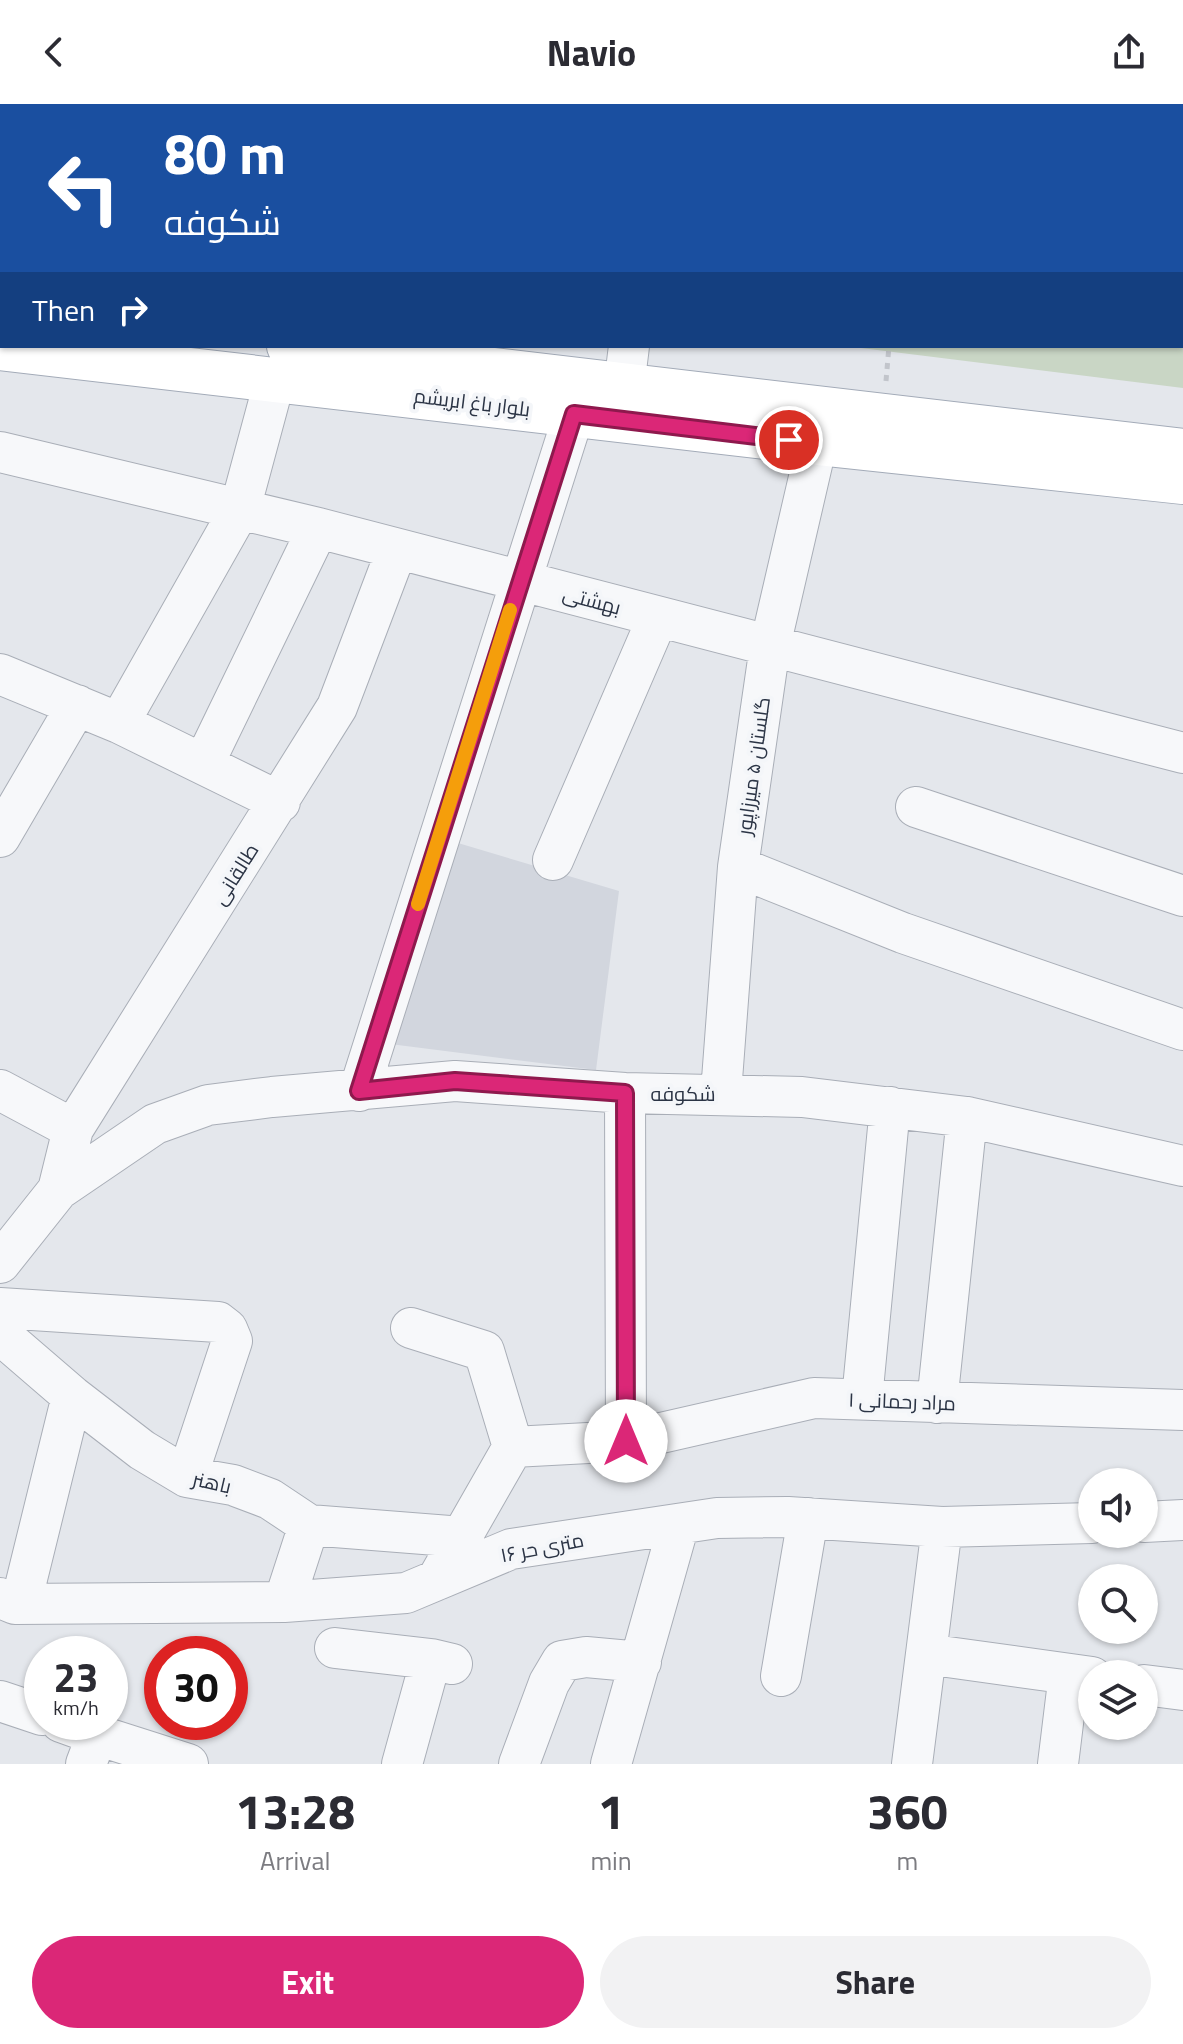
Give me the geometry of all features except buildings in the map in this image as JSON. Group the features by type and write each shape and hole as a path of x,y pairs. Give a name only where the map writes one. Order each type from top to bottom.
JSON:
{"main road":[{"name":"بلوار باغ ابریشم","path":"0,348 624,383 1183,451"},
{"name":"بلوار باغ ابریشم","path":"282,362 574,414 624,383 817,443 1183,482"}],"street":[{"path":"119,723 240,509 282,362"},
{"path":"359,1091 574,414"},
{"name":"گلستان ۵ میرزاپور","path":"721,1093 738,867 770,646 817,443"},
{"name":"بهشتی","path":"0,452 318,528 1183,753"},
{"path":"204,763 318,528"},
{"name":"طالقانی","path":"58,1190 73,1129 337,707 397,549"},
{"path":"553,860 658,617"},
{"path":"0,674 119,723 280,802"},
{"path":"0,837 77,705"},
{"path":"916,807 1183,896"},
{"path":"738,867 903,933 1183,1030"},
{"name":"شکوفه","path":"58,1190 155,1124 208,1105 455,1081 625,1093 802,1097 890,1107 967,1117 1183,1166"},
{"path":"0,1090 73,1129"},
{"path":"625,1093 626,1441"},
{"path":"862,1399 890,1107"},
{"path":"937,1403 967,1117"},
{"path":"0,1263 58,1190"},
{"path":"0,1308 218,1322 227,1329 232,1341 187,1477"},
{"path":"411,1328 484,1351 513,1447 437,1580"},
{"name":"باهنر","path":"0,1334 72,1396 142,1450 187,1477 233,1485 270,1499 309,1525 462,1537"},
{"path":"10,1601 72,1396"},
{"name":"مراد رحمانی ۱","path":"513,1447 626,1441 814,1398 1183,1410"},
{"name":"۱۶ متری حر","path":"10,1601 284,1602 406,1593 511,1549 717,1518 808,1518 942,1527 1078,1523"},
{"path":"781,1676 808,1518"},
{"path":"1158,1521 1183,1520"},
{"path":"611,1764 679,1524"},
{"path":"284,1602 309,1525"},
{"path":"912,1764 942,1527"},
{"path":"335,1648 442,1662 402,1764"},
{"path":"926,1654 1078,1676"},
{"path":"519,1764 549,1683 562,1661 586,1657 641,1662"},
{"path":"1058,1764 1078,1687"},
{"path":"1158,1687 1183,1690"},
{"path":"0,1701 24,1709"},
{"path":"82,1740 188,1764"}],"shaded area":[{"path":"458,843 619,891 596,1070 390,1044"}],"green space":[{"path":"861,348 1183,348 1183,388"}],"slow traffic":[{"path":"418,904 510,610"}],"route":[{"path":"626,1441 625,1093 455,1081 359,1091 574,414 789,440"}]}
